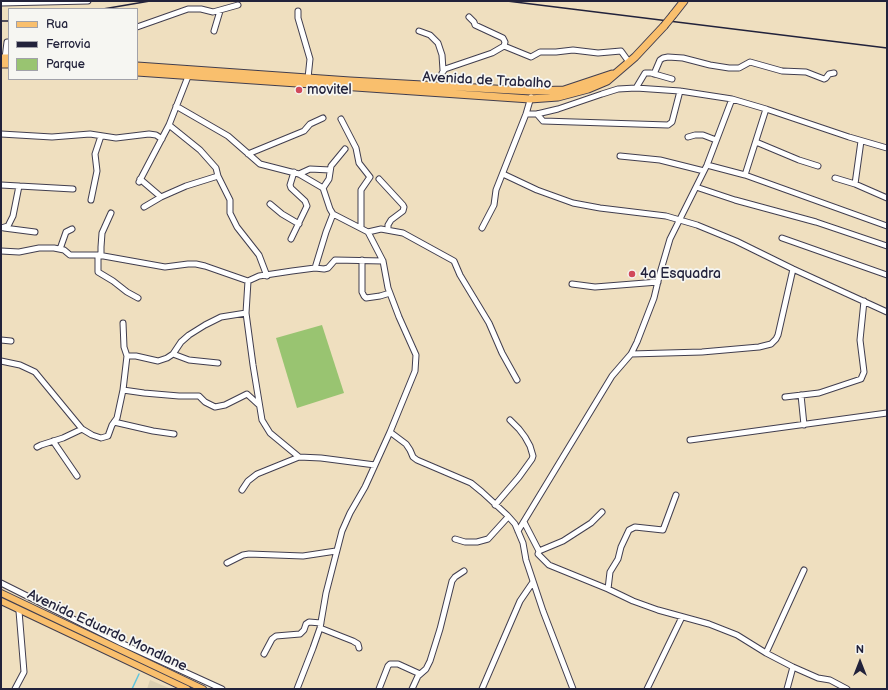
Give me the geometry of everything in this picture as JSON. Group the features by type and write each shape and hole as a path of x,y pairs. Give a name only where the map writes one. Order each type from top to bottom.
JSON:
{"highway":[{"path":"629,62 647,45 684,1"},
{"name":"Avenida de Trabalho","path":"138,72 148,70 531,95 564,90 614,74 629,62"},
{"name":"Avenida de Trabalho","path":"138,66 148,70"},
{"name":"Avenida de Trabalho","path":"280,79 308,78 350,84"},
{"name":"Avenida de Trabalho","path":"407,87 442,86 479,92"}],"main road":[{"name":"Avenida Eduardo Mondlane","path":"1,594 203,689"},
{"name":"Avenida Eduardo Mondlane","path":"1,602 187,689"}],"street":[{"path":"1,3 88,1"},
{"path":"138,27 188,9 201,9 213,12 238,5"},
{"path":"214,31 220,11"},
{"path":"298,11 298,18 310,59 308,78"},
{"path":"468,17 474,22 475,25 503,38 505,42 504,46"},
{"path":"419,31 430,35 438,43 442,55 442,86"},
{"path":"5,60 8,42"},
{"path":"504,46 531,57 540,52 574,50 598,53 621,51 629,62"},
{"path":"443,70 492,53 504,46"},
{"path":"654,74 660,60 668,57 683,58 729,68 739,68 750,62 782,71 806,72 824,78 826,78 829,74 834,73"},
{"path":"161,197 140,180 169,125 189,73"},
{"path":"636,88 645,73 672,79"},
{"path":"526,114 537,114 558,109 612,91 636,88 680,91 732,99 887,148"},
{"path":"537,114 543,121 668,125 672,122 680,91"},
{"path":"482,228 494,205 496,190 526,114 531,95"},
{"path":"518,532 612,376 631,354 643,330 654,298 670,239 707,165 732,99"},
{"path":"176,106 228,136 260,164 297,173 323,188 333,214 361,227 368,232 382,261 390,293 399,317 412,344 416,362 415,371 390,432 365,487 348,519 336,551 320,626 297,689"},
{"path":"745,175 766,109"},
{"path":"248,154 304,131 310,124 323,118"},
{"path":"340,119 356,148 359,163 370,177 361,190 361,227"},
{"path":"169,125 200,150 216,168 218,176 230,200 230,213 237,227 259,255 267,276"},
{"path":"1,134 52,137 86,134 116,138 149,134 156,135 162,139"},
{"path":"688,137 703,135 716,140"},
{"path":"91,200 97,171 96,154 101,136"},
{"path":"855,184 861,141"},
{"path":"756,142 799,160 818,166"},
{"path":"323,188 329,179 330,170 334,162 344,150"},
{"path":"620,156 660,160 704,170"},
{"path":"707,165 745,175 887,226"},
{"path":"291,239 307,204 291,188 290,185 297,173 316,168 330,170"},
{"path":"503,174 537,190 573,202 600,208 666,216 698,225 887,312"},
{"path":"144,207 161,197 186,186 218,176"},
{"path":"835,178 855,184 887,198"},
{"path":"379,179 404,204 403,211 391,220 388,225 388,230"},
{"path":"1,185 72,189"},
{"path":"3,228 8,226 13,216 19,186"},
{"path":"696,187 735,200 816,222 887,246"},
{"path":"270,204 282,214 299,224"},
{"path":"110,213 102,233 98,272 138,298"},
{"path":"315,268 333,214"},
{"path":"3,228 35,232"},
{"path":"60,249 66,232 72,229"},
{"path":"368,232 381,229 403,233 454,261 460,275 489,323 502,353 517,380"},
{"path":"782,238 887,275"},
{"path":"1,251 8,253 39,248 60,249 64,250 70,255 100,256 165,267 188,264 205,266 248,280 259,276 315,268 324,269 328,268 335,260 382,261"},
{"path":"362,260 362,292 364,296 366,298 390,293"},
{"path":"631,354 702,352 759,347 771,344 778,335 793,269"},
{"path":"248,280 246,313 262,420 270,433 299,457"},
{"path":"572,284 595,287 658,282"},
{"path":"785,396 819,393 857,381 863,377 864,372 860,340 864,301"},
{"path":"127,356 136,356 158,361 167,358 173,354 181,342 189,335 209,322 221,317 246,313"},
{"path":"1,361 20,364 35,372 82,429 101,438 108,436 112,425 118,418 124,390 127,356 124,347 123,323"},
{"path":"1,340 11,341"},
{"path":"173,354 189,360 218,363"},
{"path":"124,390 139,393 199,396 205,402 215,407 225,405 247,394 259,405"},
{"path":"801,395 804,425"},
{"path":"690,440 887,413"},
{"path":"495,505 519,477 530,462 532,456 530,446 525,437 520,429 510,420"},
{"path":"114,422 152,431 174,434"},
{"path":"37,447 63,438 82,429"},
{"path":"390,432 406,444 413,457 417,460 471,483 508,516 514,524 523,543 526,560 533,582 573,689"},
{"path":"53,441 77,476"},
{"path":"242,490 248,481 256,474 299,457 321,458 375,465"},
{"path":"608,589 610,572 618,559 621,547 629,530 635,528 663,530 676,495"},
{"path":"539,551 563,541 591,523 602,512"},
{"path":"455,538 465,542 477,542 488,539 494,534 508,516"},
{"path":"524,522 539,551 538,554 549,565 633,601 709,624 737,635 766,653 793,667 818,678 830,680 847,689"},
{"path":"227,563 249,554 298,557 336,551"},
{"path":"766,653 804,570"},
{"path":"412,689 420,674 426,670 430,661 452,581 464,571"},
{"path":"482,689 520,601 533,582"},
{"path":"1,583 121,643 222,689"},
{"path":"15,689 24,672 19,611"},
{"path":"647,689 682,617"},
{"path":"264,654 272,639 276,636 300,634 309,622 353,641 358,644 359,648"},
{"path":"379,689 390,664 398,664 420,674"},
{"path":"787,689 793,667"}],"shaded area":[{"path":"150,680 171,689 147,689"}],"green space":[{"path":"322,325 344,393 297,408 276,338"}],"waterway":[{"path":"132,689 139,674"}],"railway":[{"path":"109,8 150,1"},
{"path":"507,1 887,48"},
{"path":"1,21 8,21"}],"place":[{"name":"movitel","path":"299,90"},
{"name":"4a Esquadra","path":"632,274"}]}
